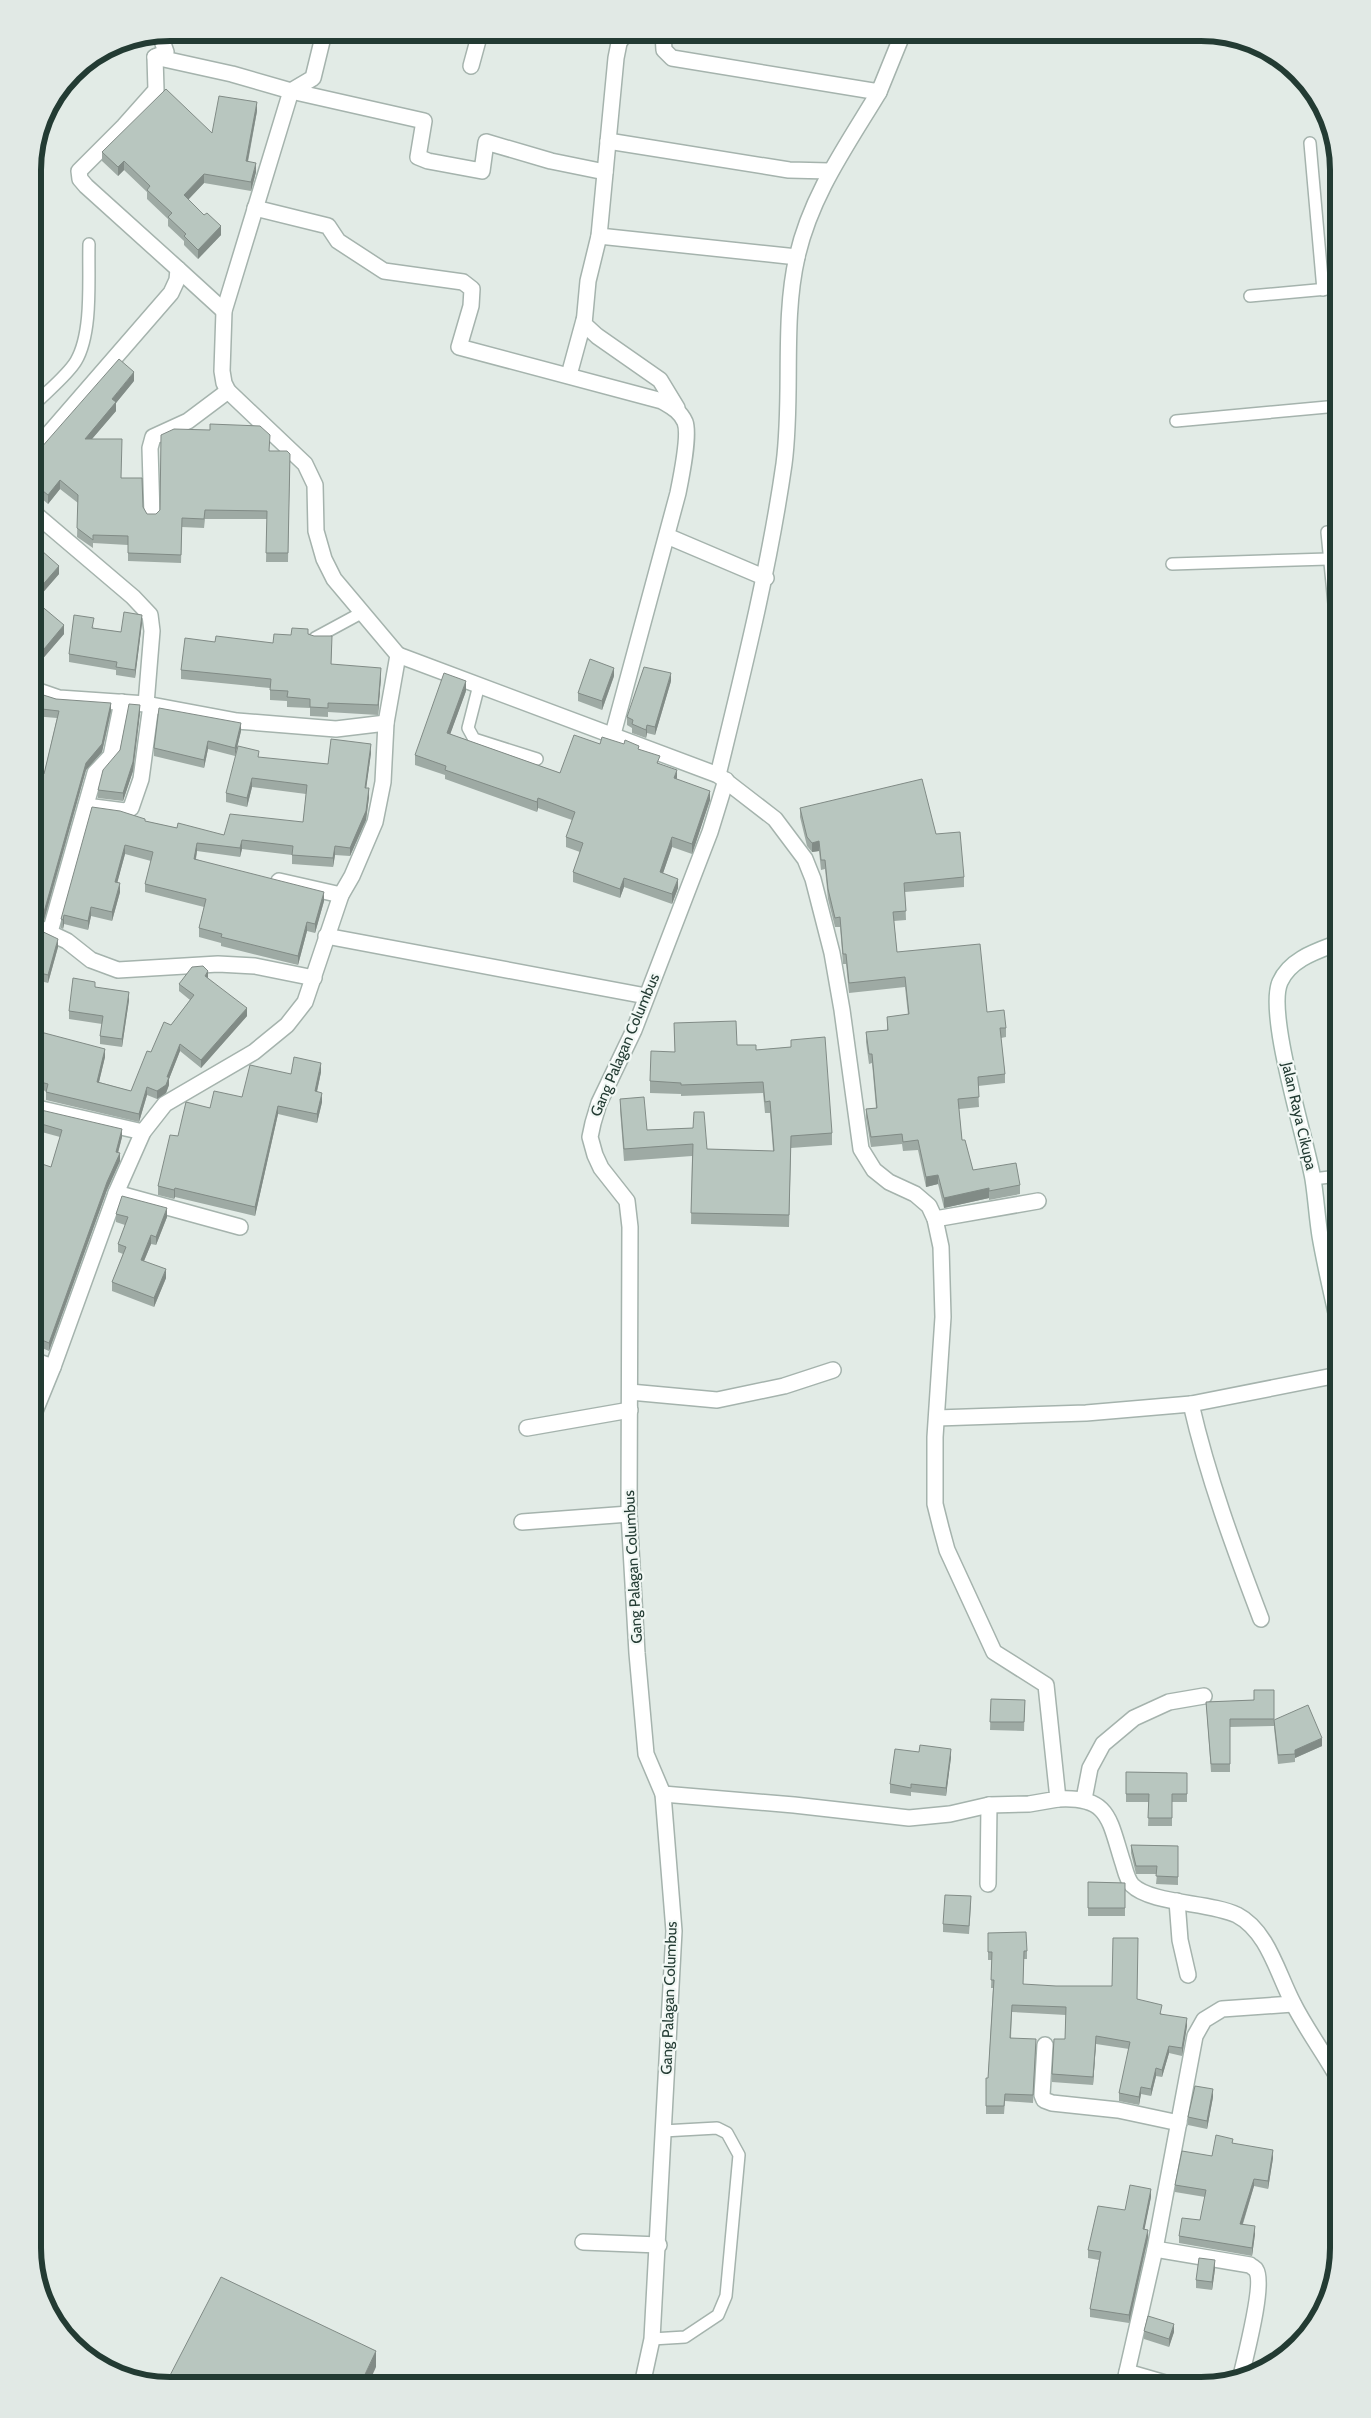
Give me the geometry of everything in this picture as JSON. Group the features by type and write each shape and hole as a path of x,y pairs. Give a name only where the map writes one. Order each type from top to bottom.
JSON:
{"street":[{"path":"154,57 166,52 163,42"},
{"path":"322,42 313,78 291,91 224,311 222,370 224,383 228,391 305,464 315,486 316,531 324,559 334,579 398,655 613,734 722,777 775,819 805,859 813,879 832,953 842,1010 861,1149 874,1170 889,1182 915,1194 929,1206 935,1219 943,1266 943,1317 935,1437 935,1504 947,1550 994,1652 1046,1684 1058,1799"},
{"path":"471,66 478,42"},
{"path":"569,375 584,320 588,281 599,236 616,58 620,42"},
{"path":"664,42 664,50 672,58 879,92"},
{"name":"Gang Palagan Columbus","path":"644,2376 652,2339 659,2246 674,1931 663,1794 646,1754 629,1514 630,1227 627,1201 602,1168 595,1155 590,1137 599,1103 624,1054 710,832 766,578 784,461 789,394 789,336 797,257 811,212 829,171 879,92 899,42"},
{"path":"154,57 424,121 418,157 428,161 482,171 486,142 551,161 605,172"},
{"path":"154,57 156,90 79,171 80,179 224,311"},
{"path":"608,141 789,170 829,171"},
{"path":"255,208 328,226 338,241 384,271 464,282 472,290 471,306 459,347 662,401 677,410"},
{"path":"599,236 797,257"},
{"path":"42,442 171,293 177,280 178,269"},
{"path":"584,320 585,327 660,380 686,423 684,462 678,493 613,734"},
{"path":"152,515 150,448 153,437 188,421 228,391"},
{"path":"42,520 133,597 150,616 152,631 149,704 141,779 131,808 125,811 86,806"},
{"path":"667,536 766,578"},
{"path":"41,1395 116,1193 143,1132 165,1104 254,1052 287,1025 305,1002 341,895 352,876 375,822 383,782 386,723 398,655"},
{"path":"42,692 59,698 149,704 237,721 326,728 386,723"},
{"path":"50,932 95,774 110,756 122,702"},
{"path":"268,878 341,895"},
{"path":"42,929 78,948 91,960 118,970 218,964 255,966 314,978"},
{"path":"326,936 646,996"},
{"name":"Jalan Raya Cikupa","path":"1330,946 1310,953 1295,963 1285,973 1279,983 1277,995 1282,1044 1313,1179 1320,1238 1330,1285"},
{"path":"42,1109 143,1132"},
{"path":"116,1193 240,1227"},
{"path":"935,1219 1038,1201"},
{"path":"41,1363 53,1367"},
{"path":"630,1392 717,1400 784,1386 833,1370"},
{"path":"937,1418 1086,1413 1191,1404 1330,1377"},
{"path":"1191,1404 1204,1458 1231,1541 1262,1619"},
{"path":"527,1428 630,1410"},
{"path":"522,1522 629,1514"},
{"path":"1084,1799 1090,1768 1103,1744 1134,1718 1169,1702 1204,1696"},
{"path":"663,1794 794,1804 908,1818 950,1814 989,1804 1029,1804 1058,1799 1093,1801 1103,1810 1114,1833 1128,1879 1134,1886 1147,1893 1177,1901 1221,1908 1240,1916 1259,1934 1293,2004 1330,2065"},
{"path":"988,1884 989,1804"},
{"path":"1177,1901 1180,1940 1188,1975"},
{"path":"1126,2377 1155,2249 1196,2036 1204,2020 1222,2009 1293,2004"},
{"path":"1045,2045 1042,2095 1044,2100 1052,2103 1118,2110 1179,2123"},
{"path":"583,2242 659,2246"},
{"path":"1155,2249 1250,2265 1257,2271 1259,2281 1255,2311 1242,2369"}],"lane":[{"path":"1310,143 1323,290"},
{"path":"42,397 75,362 82,346 88,303 89,244"},
{"path":"1250,296 1330,289"},
{"path":"1176,421 1330,407"},
{"path":"1327,532 1330,575"},
{"path":"1172,564 1328,559"},
{"path":"316,638 363,612"},
{"path":"480,685 468,728 470,734 474,739 537,759"},
{"path":"1313,1179 1330,1177"},
{"path":"652,2339 685,2336 718,2315 726,2296 739,2155 727,2133 717,2128 663,2131"}],"building":[{"path":"166,89 212,133 219,96 257,102 246,161 256,163 251,182 204,174 184,195 204,215 207,213 221,226 198,250 184,236 186,234 168,217 172,213 147,190 150,186 124,161 118,167 102,152"},
{"path":"119,359 134,372 112,399 116,402 85,439 122,439 121,478 142,478 143,507 147,514 156,514 160,510 161,435 174,429 210,430 210,424 260,426 270,435 269,451 287,451 290,454 288,553 266,553 267,511 205,510 204,519 182,518 181,555 128,553 128,536 93,535 93,540 77,528 78,495 60,480 48,495 42,490 42,447"},
{"path":"42,551 59,566 42,586"},
{"path":"42,606 64,625 42,652"},
{"path":"124,612 142,615 135,670 116,667 117,662 69,654 74,615 94,618 92,628 121,632"},
{"path":"292,628 308,629 308,634 314,636 332,636 331,664 381,668 378,705 328,703 328,708 310,707 310,699 287,697 288,691 270,690 271,679 181,670 185,638 215,642 216,636 273,643 274,634 291,635"},
{"path":"590,659 614,668 602,701 578,693"},
{"path":"644,667 671,673 655,727 647,725 646,730 632,724 633,720 627,717"},
{"path":"444,673 466,681 447,733 560,773 574,735 600,744 602,737 624,744 625,740 639,746 638,749 660,756 657,763 677,770 674,778 710,791 692,844 672,837 660,872 678,879 672,894 624,878 620,889 573,872 583,843 566,837 575,812 538,798 537,802 445,770 446,766 415,755"},
{"path":"42,695 56,699 111,703 102,744 86,763 44,912 42,911 42,773 44,774 59,711 42,709"},
{"path":"129,704 140,705 133,762 123,793 98,790 103,770 120,750"},
{"path":"159,708 241,723 235,748 208,741 204,760 154,748"},
{"path":"331,739 371,744 365,788 369,788 366,811 350,848 335,846 333,858 292,855 293,846 242,840 240,848 197,843 194,859 324,892 315,924 307,922 298,956 221,937 222,934 199,928 206,899 145,884 153,852 125,845 115,882 120,883 112,912 91,907 88,921 64,915 63,920 61,919 92,807 120,811 145,819 145,821 177,828 178,823 224,835 230,814 303,822 307,785 252,778 247,798 226,793 238,746 259,751 258,757 328,764"},
{"path":"922,779 936,834 960,832 964,877 904,883 906,911 893,912 897,952 980,944 987,1012 1004,1010 1006,1028 1000,1028 1005,1074 978,1077 979,1097 958,1099 962,1140 965,1140 973,1170 1016,1163 1020,1185 989,1191 989,1188 944,1198 938,1175 926,1177 918,1140 903,1142 902,1134 871,1137 866,1109 877,1108 872,1054 869,1054 866,1032 888,1030 887,1017 909,1014 905,977 849,983 846,954 843,954 840,917 835,918 828,889 825,860 821,860 819,841 812,843 807,837 800,808"},
{"path":"42,931 58,939 48,975 42,973"},
{"path":"203,966 208,971 205,976 247,1008 201,1060 180,1044 167,1077 169,1077 166,1085 157,1091 147,1087 139,1114 46,1092 48,1084 42,1082 42,1032 105,1049 97,1082 131,1091 147,1051 151,1052 164,1022 171,1025 194,995 179,984 192,967"},
{"path":"73,978 95,982 95,987 129,992 122,1039 100,1036 103,1016 69,1011"},
{"path":"736,1021 737,1045 756,1045 756,1050 791,1047 791,1040 825,1037 832,1133 791,1136 789,1215 691,1213 693,1144 624,1149 620,1099 644,1097 647,1130 693,1128 694,1112 704,1112 707,1149 774,1151 770,1101 765,1102 763,1082 681,1085 681,1083 650,1081 651,1051 675,1052 674,1023"},
{"path":"294,1057 321,1063 315,1091 322,1093 317,1114 278,1106 255,1207 175,1188 174,1190 158,1186 170,1135 178,1136 186,1102 210,1108 214,1091 242,1097 250,1065 291,1074"},
{"path":"42,1110 122,1129 116,1152 120,1153 107,1182 49,1343 41,1340 42,1164 51,1167 62,1130 42,1124"},
{"path":"122,1196 167,1208 156,1237 151,1235 141,1260 166,1269 154,1298 112,1282 126,1247 118,1244 128,1217 116,1214"},
{"path":"1254,1690 1274,1690 1274,1719 1230,1719 1230,1764 1211,1764 1206,1702 1254,1700"},
{"path":"991,1699 1025,1700 1024,1722 990,1722"},
{"path":"1308,1705 1322,1738 1295,1750 1295,1754 1278,1755 1274,1720"},
{"path":"920,1745 951,1749 946,1788 911,1784 911,1788 890,1784 895,1749 919,1752"},
{"path":"1126,1772 1187,1773 1187,1794 1172,1794 1172,1818 1148,1818 1149,1794 1126,1794"},
{"path":"1131,1845 1178,1846 1178,1877 1156,1876 1157,1866 1136,1866"},
{"path":"1088,1882 1125,1883 1125,1908 1088,1908"},
{"path":"945,1895 971,1896 969,1926 943,1924"},
{"path":"1026,1932 1027,1951 1024,1951 1023,1984 1056,1986 1112,1986 1113,1938 1138,1938 1137,1999 1162,2005 1160,2014 1187,2018 1182,2048 1169,2046 1162,2070 1156,2068 1151,2089 1141,2087 1139,2097 1119,2093 1130,2042 1096,2036 1093,2077 1052,2074 1054,2039 1065,2039 1066,2007 1012,2005 1010,2038 1036,2039 1033,2095 1005,2094 1004,2106 986,2106 986,2078 988,2078 994,1980 991,1980 992,1952 988,1952 988,1933"},
{"path":"1195,2086 1213,2089 1207,2121 1188,2117"},
{"path":"1216,2135 1233,2139 1232,2143 1273,2150 1268,2181 1254,2179 1240,2224 1255,2226 1252,2248 1179,2236 1182,2218 1200,2220 1206,2190 1175,2185 1182,2151 1212,2156"},
{"path":"1130,2185 1151,2189 1143,2229 1148,2230 1129,2315 1090,2309 1101,2252 1088,2250 1098,2206 1125,2210"},
{"path":"1199,2258 1215,2260 1212,2282 1196,2280"},
{"path":"221,2277 376,2351 364,2376 170,2376"},
{"path":"1148,2316 1174,2324 1169,2339 1144,2331"}]}
